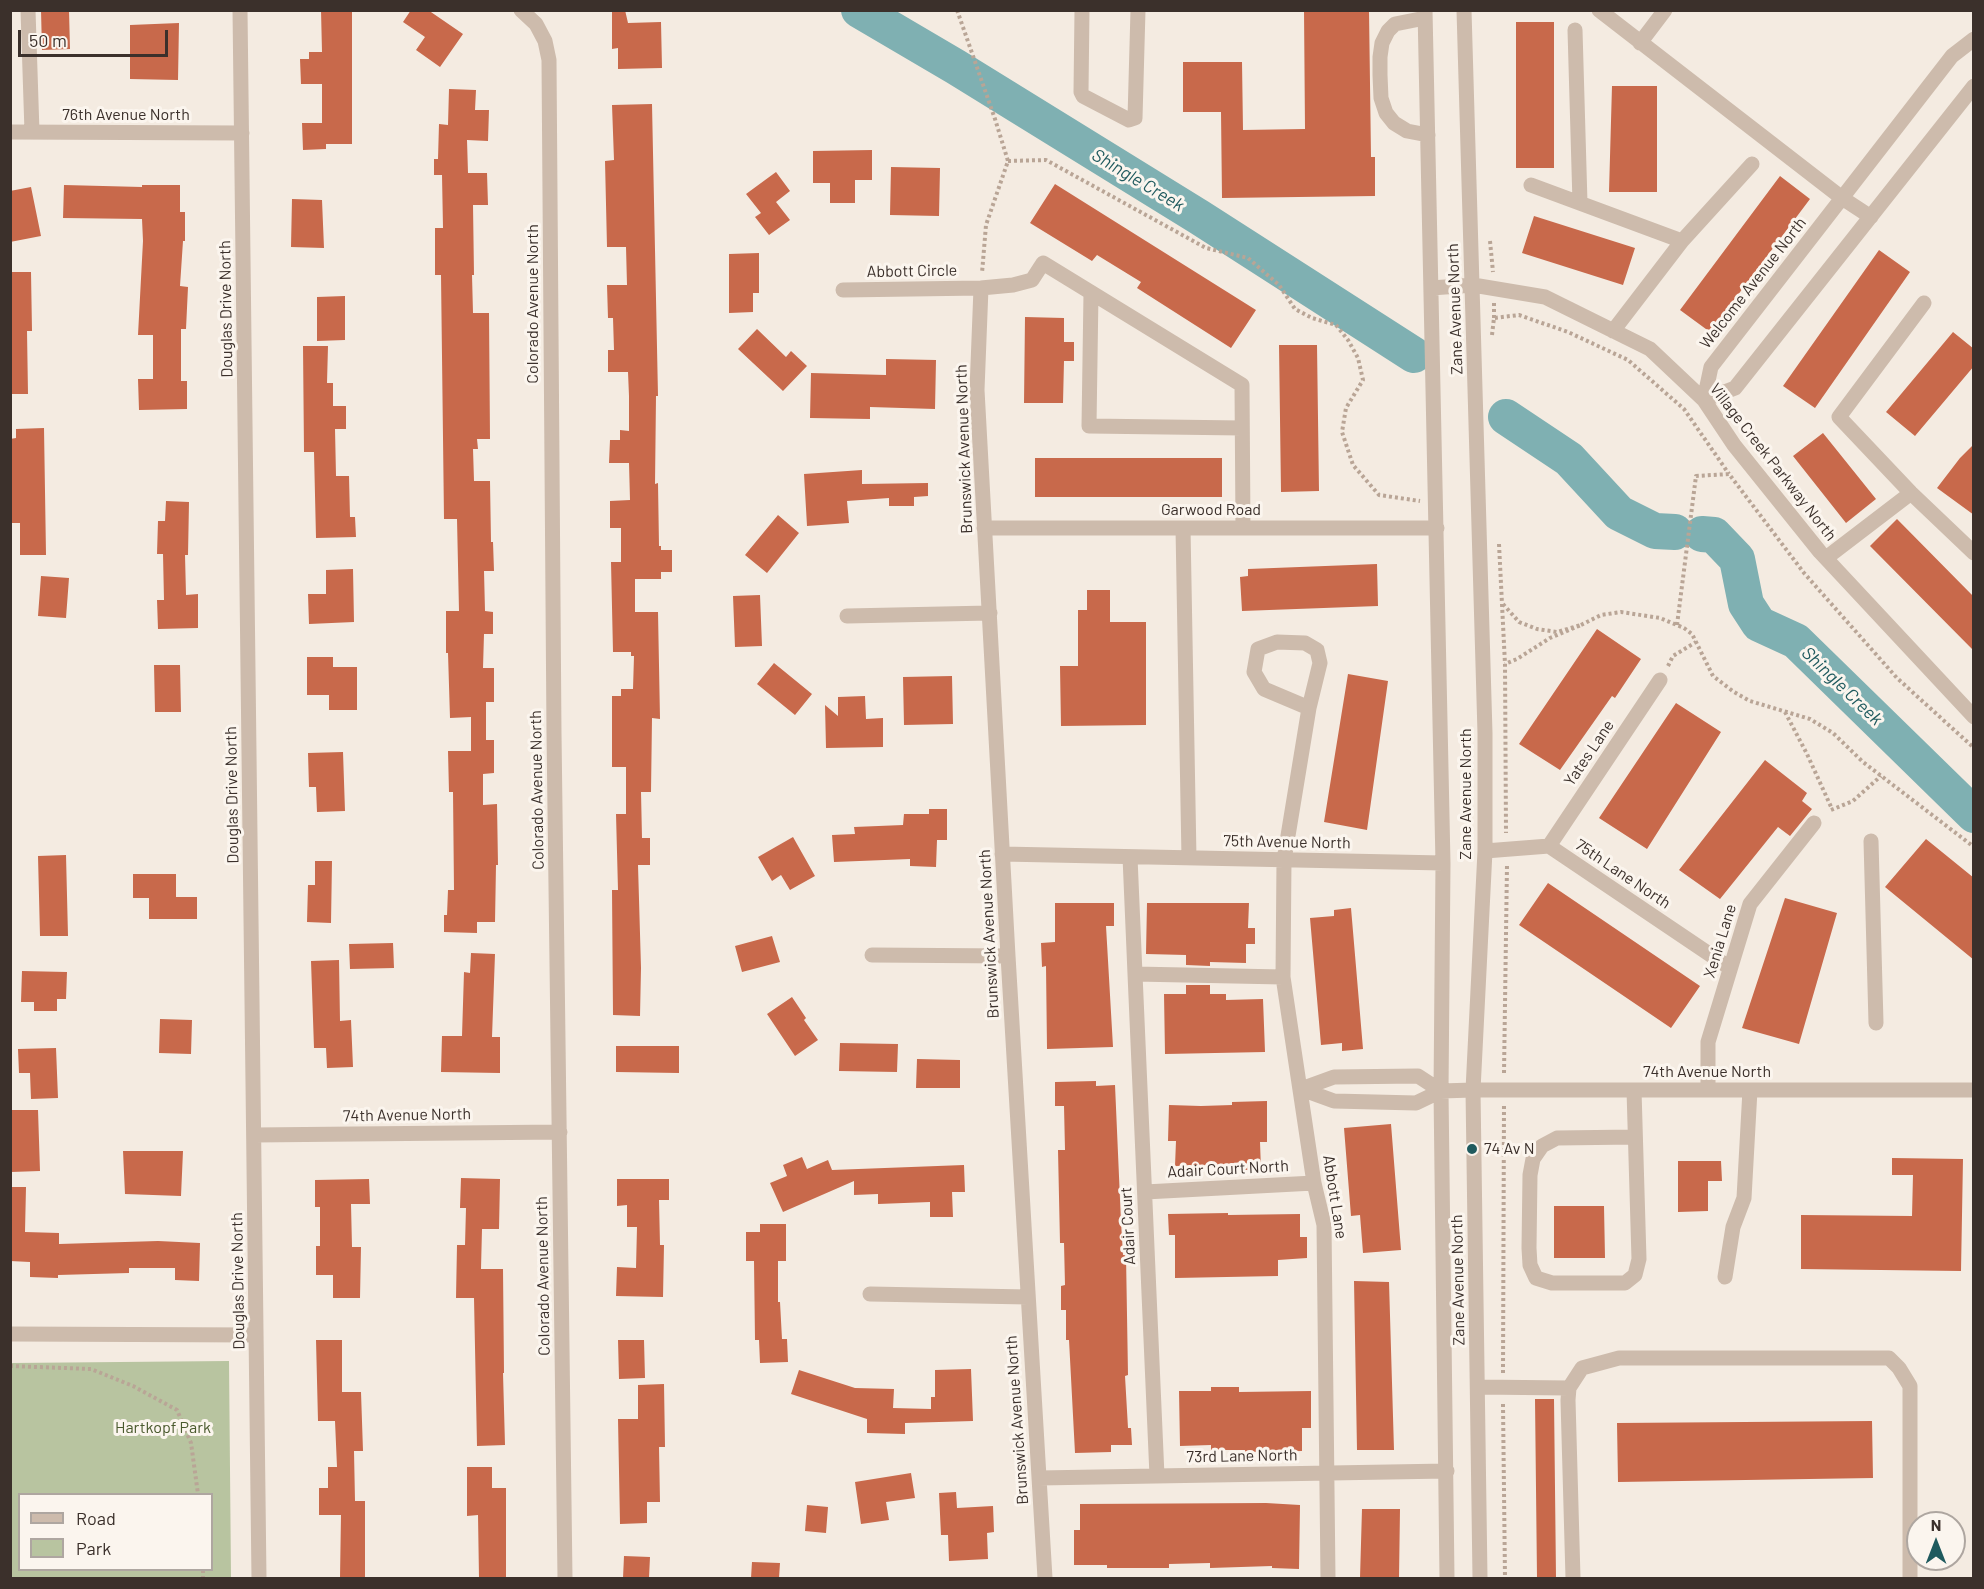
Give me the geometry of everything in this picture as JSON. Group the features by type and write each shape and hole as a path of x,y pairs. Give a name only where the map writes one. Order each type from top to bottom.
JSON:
{"street":[{"path":"28,10 32,132"},
{"name":"Douglas Drive North","path":"240,10 259,1578"},
{"name":"Colorado Avenue North","path":"521,10 536,24 545,40 549,60 565,1578"},
{"path":"1082,10 1081,92 1092,101 1132,120 1135,118 1138,10"},
{"name":"Zane Avenue North","path":"1464,10 1485,733 1485,851 1473,1090 1480,1578"},
{"path":"1640,42 1665,10"},
{"path":"1607,13 1640,42 1842,198 1871,217"},
{"path":"1425,14 1395,24 1388,31 1382,42 1380,75 1381,98 1386,113 1394,123 1407,131 1428,135"},
{"name":"Zane Avenue North","path":"1425,14 1443,863 1441,1091 1448,1578"},
{"path":"1575,30 1580,203"},
{"name":"Welcome Avenue North","path":"1704,400 1711,368 1952,56 1974,39"},
{"path":"1704,400 1735,388 1974,86"},
{"name":"76th Avenue North","path":"10,132 242,134"},
{"path":"1614,331 1682,241 1752,164"},
{"path":"1531,185 1682,241"},
{"name":"Abbott Circle","path":"843,290 981,288 1032,280 1043,263 1091,293"},
{"name":"Village Creek Parkway North","path":"1431,288 1473,285 1545,297 1650,349 1704,400 1734,445 1826,558 1974,717"},
{"name":"Brunswick Avenue North","path":"981,288 977,390 1045,1578"},
{"path":"1091,293 1089,426 1242,428"},
{"path":"1091,293 1242,385 1243,528"},
{"path":"1924,303 1839,417 1911,493 1972,548"},
{"path":"1826,558 1911,493"},
{"name":"Garwood Road","path":"984,528 1437,528"},
{"path":"1183,528 1189,858"},
{"path":"847,616 990,613"},
{"path":"1277,642 1305,643 1317,650 1320,663 1309,708 1264,689 1254,672 1258,649 1277,642"},
{"name":"Yates Lane","path":"1549,846 1660,680"},
{"name":"Abbott Lane","path":"1309,708 1284,860 1283,977 1314,1183 1324,1225 1328,1578"},
{"name":"Xenia Lane","path":"1708,1090 1708,1042 1750,904 1814,823"},
{"path":"1871,841 1876,1023"},
{"name":"75th Lane North","path":"1485,851 1549,846 1730,968"},
{"name":"75th Avenue North","path":"1002,854 1443,863"},
{"path":"1130,857 1135,974 1283,977"},
{"path":"872,955 1008,956"},
{"name":"Adair Court","path":"1135,974 1157,1476"},
{"path":"1301,1089 1334,1077 1418,1076 1441,1091"},
{"path":"1301,1089 1334,1101 1416,1103 1441,1091"},
{"path":"1634,1090 1639,1259 1635,1275 1625,1282 1609,1283 1552,1282 1536,1278 1530,1265 1529,1248 1530,1174 1533,1159 1542,1146 1557,1138 1635,1137"},
{"path":"1725,1276 1733,1227 1744,1198 1750,1090"},
{"name":"74th Avenue North","path":"1441,1091 1974,1090"},
{"name":"74th Avenue North","path":"254,1135 560,1132"},
{"name":"Adair Court North","path":"1145,1192 1314,1183"},
{"path":"870,1294 1028,1297"},
{"path":"10,1334 256,1335"},
{"path":"1573,1578 1569,1388 1582,1368 1619,1358 1889,1358 1899,1368 1910,1386 1910,1578"},
{"path":"1478,1386 1569,1388"},
{"name":"73rd Lane North","path":"1039,1478 1447,1471"}],"path":[{"path":"950,10 957,12 968,40 1008,161 986,225 981,288"},
{"path":"1008,161 1046,160 1206,248 1248,258 1279,285 1295,309 1312,318 1336,325 1358,358 1363,380 1346,408 1342,432 1353,465 1378,495 1418,502 1436,501"},
{"path":"1492,338 1494,318 1519,315 1568,332 1628,360 1684,409 1729,474 1804,573 1890,669 1974,748"},
{"path":"1677,625 1696,476 1729,474"},
{"path":"1498,534 1503,604 1507,870 1504,1090 1504,1578"},
{"path":"1503,604 1519,622 1537,629 1557,632 1581,625"},
{"path":"1504,664 1517,659 1550,638 1601,615 1621,612 1660,618 1692,634 1713,676 1723,684 1750,701 1810,719 1833,733 1881,776 1974,847"},
{"path":"1660,680 1673,656 1696,642"},
{"path":"1784,712 1807,754 1832,809"},
{"path":"1814,823 1832,809 1853,801 1881,776"},
{"path":"10,1366 91,1369 133,1386 177,1410 191,1443 198,1493"}],"green space":[{"name":"Hartkopf Park","path":"229,1361 231,1578 11,1578 11,1363"}],"building":[{"path":"41,10 69,10 70,49 42,50"},
{"path":"321,10 352,10 352,144 326,144 326,149 303,150 302,123 322,123 322,84 301,84 300,59 309,59 309,52 322,52"},
{"path":"411,10 428,10 463,34 440,67 416,50 425,37 403,22"},
{"path":"612,10 625,10 628,23 661,22 662,68 618,69 618,48 612,49"},
{"path":"1304,10 1369,10 1371,157 1375,157 1375,196 1222,198 1221,112 1183,112 1183,62 1242,62 1243,130 1305,129"},
{"path":"1516,22 1554,22 1554,168 1516,168"},
{"path":"179,23 178,80 130,79 130,25"},
{"path":"1612,86 1657,86 1657,192 1609,192"},
{"path":"449,89 476,90 475,110 489,110 488,141 467,140 468,173 487,173 488,205 473,205 474,275 472,275 473,313 489,313 490,439 477,439 478,449 473,449 474,481 490,481 494,571 484,571 485,611 493,612 493,634 484,634 483,668 494,668 494,702 486,702 486,740 494,740 494,773 483,774 483,805 497,804 498,865 496,865 495,922 477,922 477,933 444,932 448,890 454,890 453,792 449,792 448,751 471,751 471,717 450,718 448,653 446,653 446,611 459,611 457,519 444,519 441,275 435,275 435,228 443,228 442,175 434,175 434,159 438,159 439,124 448,125"},
{"path":"652,104 658,396 656,396 655,484 658,483 659,546 661,550 672,550 672,572 661,572 661,579 635,579 635,612 658,612 660,719 652,718 651,792 641,792 642,838 650,838 650,865 638,865 640,1016 613,1015 612,890 618,890 616,814 626,814 626,767 612,767 612,696 621,696 621,689 633,689 634,656 631,656 631,652 613,652 611,562 621,562 621,528 610,528 610,501 630,500 629,463 609,463 610,440 620,440 620,430 629,431 629,396 628,372 608,372 608,350 614,350 613,318 608,318 607,285 627,285 626,247 607,247 605,161 614,160 612,105"},
{"path":"872,150 872,180 855,180 855,203 830,203 830,183 813,183 813,151"},
{"path":"891,167 940,168 939,216 890,215"},
{"path":"776,172 790,191 776,202 790,220 769,235 755,217 761,213 746,194"},
{"path":"1780,176 1810,199 1710,332 1680,310"},
{"path":"1055,184 1256,310 1231,348 1137,288 1141,282 1097,255 1092,261 1030,223"},
{"path":"64,185 142,187 142,185 180,185 180,212 185,212 185,241 183,241 180,286 188,287 186,329 181,329 181,381 187,381 187,409 139,410 138,379 153,379 153,335 138,335 142,219 63,218"},
{"path":"31,187 41,236 10,242 10,191"},
{"path":"292,199 322,200 324,248 291,247"},
{"path":"1534,216 1635,248 1623,285 1522,253"},
{"path":"1879,250 1910,272 1815,408 1783,386"},
{"path":"759,253 759,293 753,293 753,312 729,313 729,254"},
{"path":"10,272 31,272 32,331 27,331 28,394 10,394"},
{"path":"345,296 345,340 317,341 317,297"},
{"path":"1025,317 1064,318 1064,342 1074,342 1074,361 1064,361 1063,403 1024,403"},
{"path":"757,329 786,357 791,351 807,366 783,391 738,349"},
{"path":"1953,332 1974,349 1974,366 1915,436 1886,412"},
{"path":"1279,345 1317,345 1319,491 1281,492"},
{"path":"303,346 328,346 327,383 333,383 333,406 346,406 346,429 335,429 336,476 349,476 350,517 355,517 356,537 316,538 314,452 304,452"},
{"path":"886,359 936,360 935,409 870,407 870,419 810,418 811,373 886,375"},
{"path":"44,428 46,555 20,555 20,523 10,523 10,439 16,438 16,429"},
{"path":"1823,433 1876,499 1846,523 1793,456"},
{"path":"1974,444 1974,515 1937,488"},
{"path":"1035,458 1222,458 1222,497 1035,497"},
{"path":"862,470 862,484 928,483 928,496 914,497 914,506 889,506 889,498 847,501 849,523 807,526 804,474"},
{"path":"166,501 189,502 188,555 185,555 186,595 198,594 198,628 158,629 157,600 164,600 163,554 157,554 158,521 165,521"},
{"path":"778,515 799,533 767,573 745,555"},
{"path":"1897,519 1974,597 1974,651 1870,546"},
{"path":"1377,564 1378,606 1242,611 1240,577 1248,576 1248,569"},
{"path":"353,569 354,622 309,624 308,594 326,594 326,570"},
{"path":"41,576 69,578 66,618 38,616"},
{"path":"1087,590 1110,590 1110,622 1146,622 1146,725 1061,726 1060,666 1078,666 1078,610 1087,610"},
{"path":"760,595 762,646 735,647 733,596"},
{"path":"1597,629 1641,659 1615,698 1612,696 1560,770 1519,744"},
{"path":"307,657 333,657 333,667 357,667 357,710 329,710 329,695 307,695"},
{"path":"774,663 812,694 795,715 757,684"},
{"path":"154,665 180,665 181,712 155,712"},
{"path":"1348,674 1388,681 1367,830 1324,822"},
{"path":"952,676 953,724 904,725 903,677"},
{"path":"865,696 866,719 883,718 883,747 826,748 825,705 838,716 838,697"},
{"path":"1676,703 1721,732 1647,849 1599,818"},
{"path":"343,752 345,811 317,812 316,787 309,787 308,753"},
{"path":"1765,760 1807,793 1802,801 1812,809 1790,836 1778,827 1720,899 1679,870"},
{"path":"929,809 947,809 947,840 937,840 936,867 910,866 910,859 834,862 832,835 855,834 854,827 903,825 904,814 929,814"},
{"path":"793,837 815,876 790,890 781,875 772,881 758,857"},
{"path":"1926,839 1974,878 1974,960 1885,887"},
{"path":"66,855 68,936 40,936 38,856"},
{"path":"315,861 332,861 331,923 307,922 308,885 315,885"},
{"path":"133,874 176,874 176,897 197,897 197,919 149,919 149,898 133,898"},
{"path":"1548,883 1700,986 1671,1028 1519,925"},
{"path":"1785,898 1837,913 1799,1044 1742,1028"},
{"path":"1055,903 1114,903 1114,926 1106,926 1113,1047 1047,1049 1046,966 1042,967 1041,943 1055,942"},
{"path":"1147,903 1249,903 1248,928 1255,928 1255,944 1246,944 1246,963 1210,962 1210,966 1186,965 1186,955 1146,954"},
{"path":"1351,908 1363,1049 1342,1051 1342,1043 1321,1045 1310,918 1334,916 1334,910"},
{"path":"772,936 780,962 742,972 735,946"},
{"path":"393,943 394,968 350,969 349,944"},
{"path":"471,953 495,954 492,1037 500,1037 500,1073 441,1072 442,1036 462,1036 464,972 470,973"},
{"path":"339,960 340,1021 351,1020 353,1067 327,1068 326,1048 314,1048 311,961"},
{"path":"22,971 67,972 66,999 57,999 57,1011 34,1011 34,1002 21,1002"},
{"path":"1186,985 1210,985 1210,994 1226,994 1226,1000 1263,999 1265,1052 1165,1054 1164,994 1186,994"},
{"path":"792,997 818,1040 795,1056 767,1014"},
{"path":"160,1019 192,1020 191,1054 159,1053"},
{"path":"840,1043 898,1044 897,1072 839,1071"},
{"path":"616,1046 679,1046 679,1073 616,1072"},
{"path":"56,1048 58,1098 31,1099 30,1073 19,1073 18,1049"},
{"path":"917,1059 960,1060 960,1088 916,1088"},
{"path":"1096,1081 1096,1086 1115,1085 1123,1255 1126,1255 1128,1375 1125,1376 1128,1428 1131,1428 1132,1445 1111,1445 1111,1452 1075,1453 1069,1340 1066,1340 1066,1310 1061,1310 1061,1286 1065,1285 1064,1243 1060,1243 1058,1150 1065,1150 1064,1106 1055,1106 1055,1082"},
{"path":"1267,1101 1267,1142 1260,1142 1261,1170 1234,1170 1234,1165 1175,1166 1176,1141 1168,1141 1169,1105 1232,1105 1232,1102"},
{"path":"10,1110 38,1110 40,1171 11,1172"},
{"path":"1391,1124 1401,1250 1363,1253 1360,1215 1351,1216 1344,1128"},
{"path":"123,1151 183,1151 181,1196 125,1194"},
{"path":"802,1157 807,1169 828,1160 832,1170 964,1165 965,1192 952,1192 953,1217 930,1217 930,1202 878,1204 878,1194 854,1195 854,1181 783,1212 770,1183 787,1176 783,1165"},
{"path":"1892,1158 1963,1159 1961,1271 1801,1269 1801,1215 1912,1216 1913,1175 1892,1175"},
{"path":"1678,1161 1721,1161 1722,1181 1708,1181 1708,1211 1678,1212"},
{"path":"461,1178 500,1179 499,1229 482,1229 481,1269 503,1269 505,1445 477,1446 474,1298 456,1298 457,1245 465,1245 466,1208 460,1208"},
{"path":"369,1179 370,1204 351,1204 352,1247 361,1247 360,1298 333,1298 333,1275 316,1275 316,1246 320,1246 320,1207 315,1207 315,1180"},
{"path":"617,1179 669,1179 669,1200 659,1200 660,1245 664,1245 663,1297 616,1296 617,1267 636,1268 637,1227 627,1227 627,1205 617,1206"},
{"path":"10,1187 26,1187 25,1232 59,1233 59,1244 158,1241 200,1243 199,1281 175,1280 175,1268 129,1268 129,1273 58,1275 58,1278 30,1277 30,1262 10,1261"},
{"path":"1554,1206 1604,1206 1605,1258 1554,1258"},
{"path":"1228,1213 1228,1215 1300,1214 1300,1237 1307,1237 1307,1258 1278,1260 1278,1276 1175,1278 1175,1235 1169,1235 1168,1214"},
{"path":"760,1224 786,1224 786,1261 778,1261 778,1302 780,1302 782,1339 787,1339 788,1362 760,1363 759,1340 755,1340 754,1261 746,1261 746,1232 760,1232"},
{"path":"1354,1281 1389,1282 1394,1450 1357,1450"},
{"path":"316,1340 342,1340 342,1392 361,1392 363,1451 354,1451 355,1501 365,1501 365,1578 340,1578 341,1515 319,1515 319,1488 328,1488 328,1467 337,1467 335,1421 318,1421"},
{"path":"618,1340 644,1340 645,1378 619,1379"},
{"path":"971,1369 973,1421 905,1423 905,1434 867,1433 867,1419 791,1394 799,1370 855,1388 894,1389 893,1408 931,1409 931,1397 935,1397 935,1370"},
{"path":"664,1384 665,1447 659,1447 660,1502 647,1502 647,1523 620,1524 618,1419 638,1419 638,1385"},
{"path":"1211,1387 1239,1387 1239,1392 1311,1391 1311,1428 1302,1428 1302,1451 1245,1452 1245,1450 1211,1450 1211,1445 1180,1446 1179,1391 1211,1391"},
{"path":"1535,1399 1554,1399 1556,1578 1537,1578"},
{"path":"1872,1421 1873,1478 1618,1482 1617,1423"},
{"path":"467,1467 492,1467 492,1488 506,1488 506,1578 479,1578 478,1515 467,1516"},
{"path":"911,1473 915,1498 886,1502 889,1520 861,1524 855,1482"},
{"path":"956,1492 957,1508 993,1506 994,1532 987,1533 988,1559 949,1561 948,1535 941,1535 939,1493"},
{"path":"1266,1503 1300,1505 1299,1569 1272,1568 1272,1566 1210,1568 1210,1563 1169,1564 1169,1568 1107,1568 1107,1565 1074,1565 1074,1530 1080,1530 1080,1504"},
{"path":"807,1505 828,1507 826,1533 805,1531"},
{"path":"1362,1509 1400,1509 1399,1578 1360,1578"},
{"path":"624,1556 650,1557 649,1578 623,1578"},
{"path":"752,1562 780,1563 779,1578 751,1578"}],"waterway":[{"name":"Shingle Creek","path":"859,10 1199,217 1414,355"},
{"name":"Shingle Creek","path":"1506,417 1569,459 1619,513 1655,531 1675,532"},
{"name":"Shingle Creek","path":"1702,534 1714,535 1737,559 1746,604 1759,624 1796,641 1974,815"}],"place":[{"name":"74 Av N","path":"1472,1149"}]}
